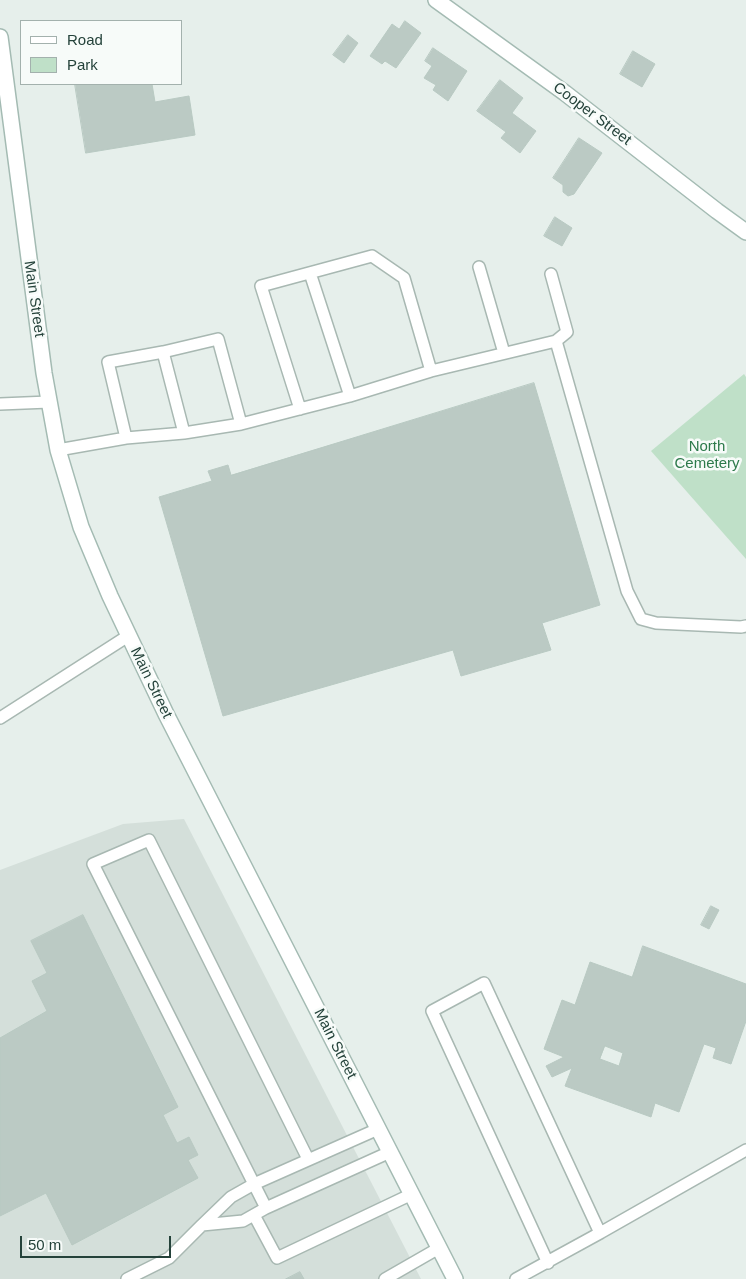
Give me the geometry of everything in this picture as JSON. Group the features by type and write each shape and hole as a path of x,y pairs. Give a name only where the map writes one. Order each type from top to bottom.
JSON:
{"main road":[{"name":"Cooper Street","path":"445,2 746,232"},
{"name":"Main Street","path":"0,37 49,402 58,450 87,542 128,636 166,714 455,1279"}],"lane":[{"path":"300,409 261,286 372,256 404,278 431,371"},
{"path":"479,267 504,353"},
{"path":"310,273 350,396"},
{"path":"58,450 126,438 184,433 241,424 350,396 431,371 556,341 567,332 551,274"},
{"path":"126,438 108,362 218,339 241,424"},
{"path":"556,341 628,591 641,619 656,623 746,626"},
{"path":"162,352 184,433"},
{"path":"0,404 49,402"},
{"path":"0,718 128,636"},
{"path":"266,1208 93,864 149,840 308,1159"},
{"path":"548,1263 432,1011 484,983 600,1233"},
{"path":"127,1279 170,1258 231,1198 254,1184 378,1129"},
{"path":"516,1279 548,1263 746,1150"},
{"path":"202,1225 243,1221 266,1208 390,1152"},
{"path":"254,1215 277,1258 412,1194"},
{"path":"385,1279 439,1248"}],"shaded area":[{"path":"184,819 421,1279 0,1279 0,870 123,824"}],"green space":[{"name":"North Cemetery","path":"744,374 746,377 746,559 651,451"}],"building":[{"path":"405,21 421,33 396,68 385,61 382,64 370,56 392,24 399,29"},
{"path":"348,35 358,43 344,63 333,55"},
{"path":"433,48 467,71 448,101 433,90 436,85 424,78 432,66 425,61"},
{"path":"633,51 655,64 642,87 620,74"},
{"path":"500,80 523,98 512,113 536,131 520,153 501,138 506,132 477,111"},
{"path":"75,85 152,85 155,102 189,96 195,135 86,153"},
{"path":"579,138 602,153 574,194 568,196 563,192 563,185 553,178"},
{"path":"555,217 572,228 562,246 544,236"},
{"path":"534,383 600,605 542,623 551,650 461,676 453,650 223,716 159,497 212,481 208,471 228,465 231,475"},
{"path":"711,906 719,910 709,929 701,925"},
{"path":"83,915 178,1107 163,1115 177,1143 189,1137 198,1155 188,1160 198,1178 72,1245 46,1193 0,1216 0,1038 47,1011 32,981 47,973 31,941"},
{"path":"643,946 746,984 746,1021 731,1064 713,1058 716,1048 704,1044 679,1112 655,1103 651,1117 565,1086 572,1068 552,1077 546,1066 564,1057 544,1049 562,1000 575,1005 590,962 632,977","holes":["605,1046 623,1053 619,1066 600,1059"]},
{"path":"300,1272 304,1279 286,1279"}]}
